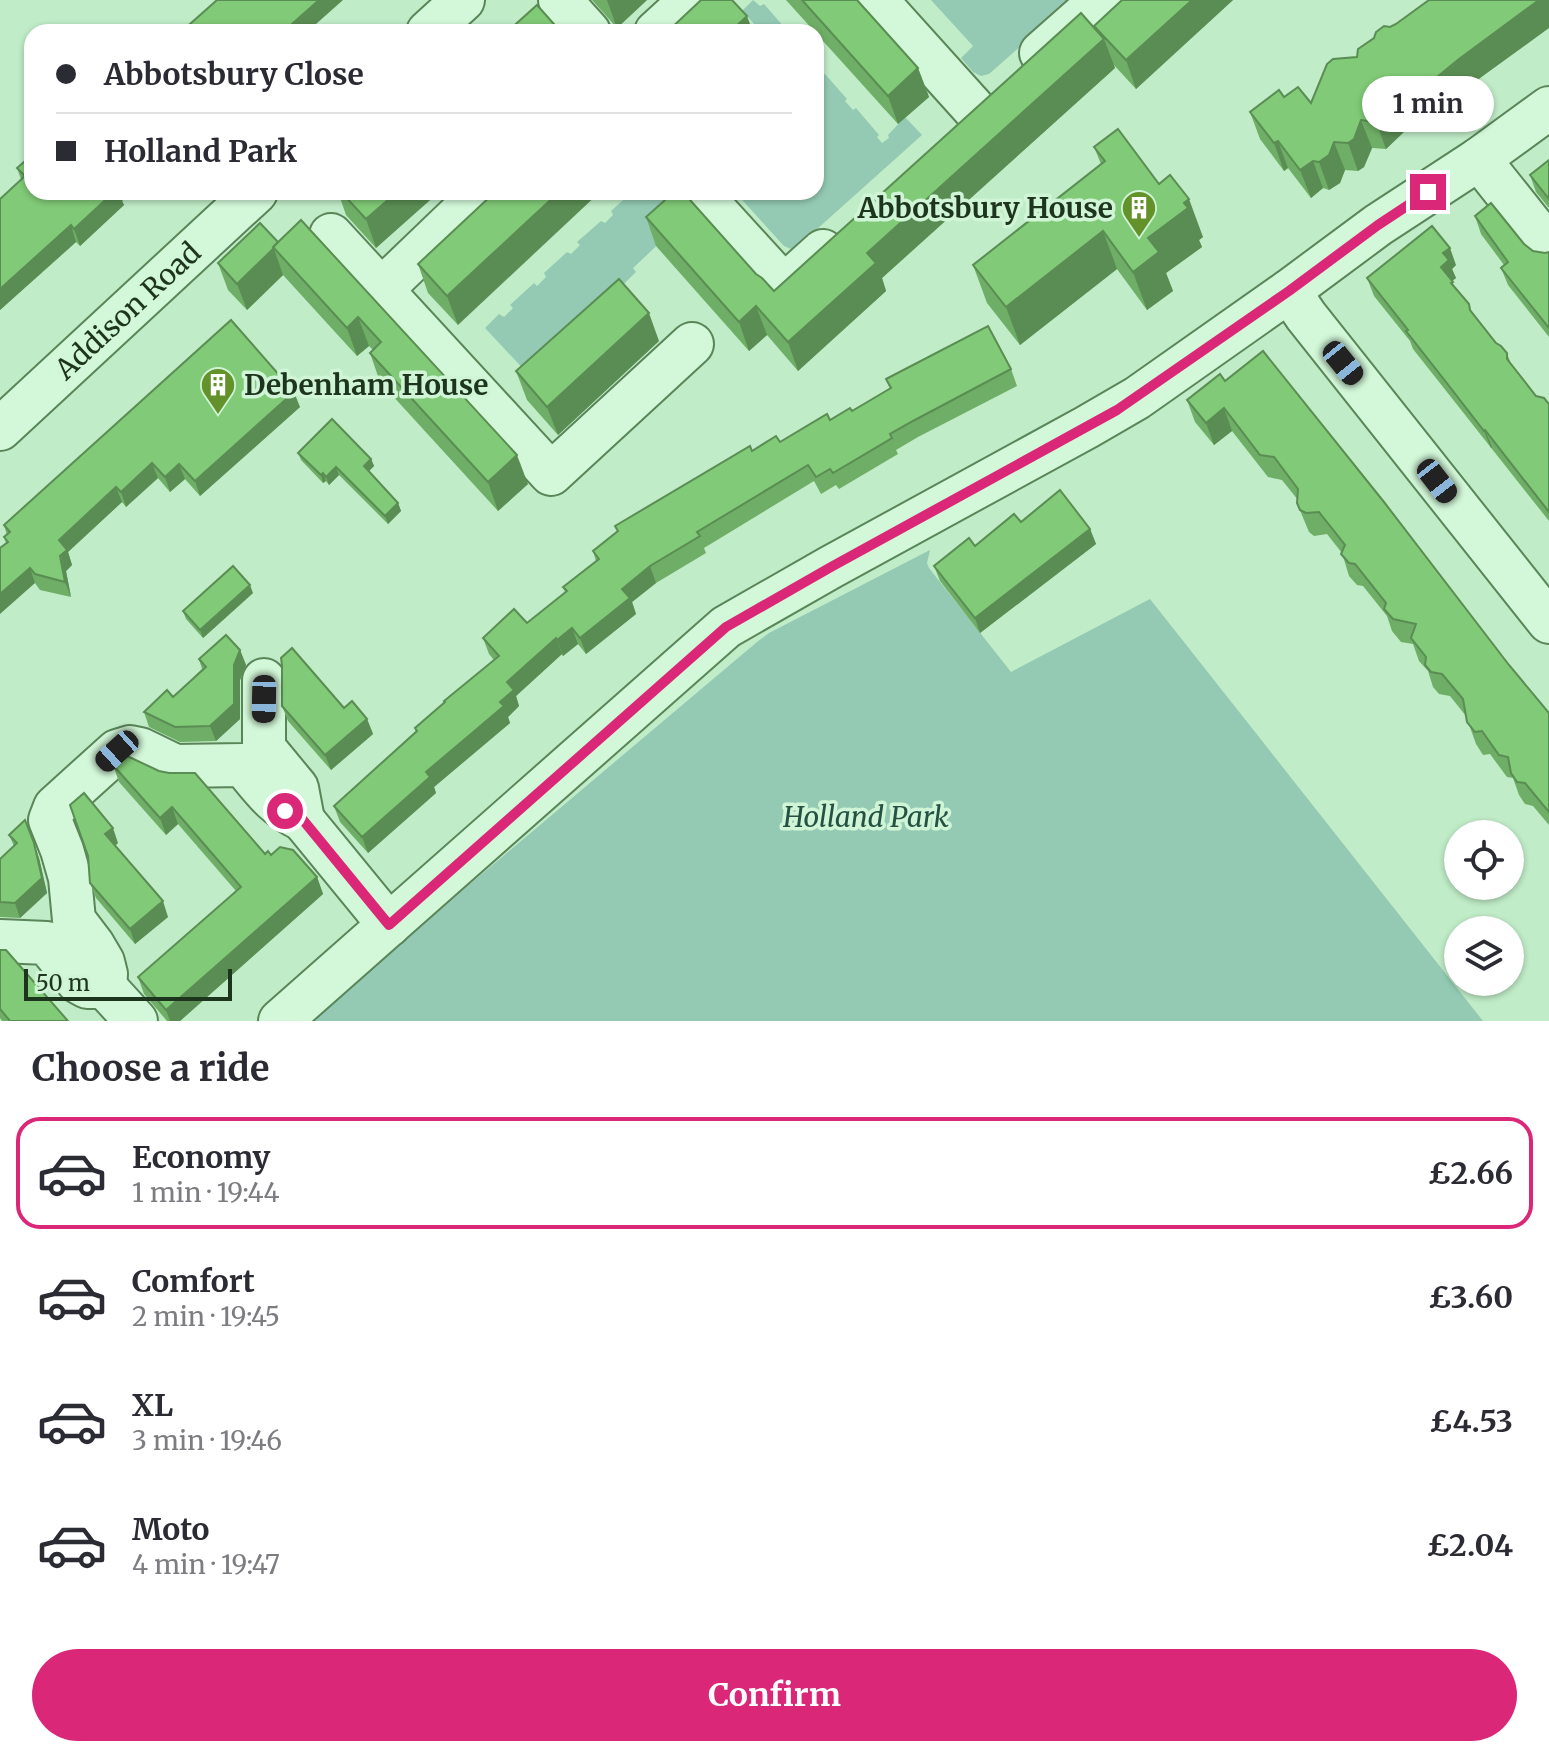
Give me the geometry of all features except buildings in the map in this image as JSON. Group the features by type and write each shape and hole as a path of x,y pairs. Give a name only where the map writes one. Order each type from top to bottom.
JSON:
{"street":[{"path":"437,24 463,0"},
{"path":"560,0 582,24"},
{"path":"665,24 691,0"},
{"path":"876,0 984,104 1101,0"},
{"path":"280,1021 726,627 1117,410 1549,108"},
{"path":"1479,159 1549,247"},
{"name":"Addison Road","path":"0,429 247,200"},
{"path":"382,289 475,200"},
{"path":"710,205 784,286 850,226"},
{"path":"331,235 551,474 692,344"},
{"path":"1289,291 1549,622"},
{"path":"264,680 253,757 274,802 303,820 389,925"},
{"path":"136,1021 105,987 87,987 78,982 61,931 70,878 50,820 55,807 117,751 130,747 175,766 253,757"},
{"path":"0,941 61,931"}],"green space":[{"path":"753,0 760,6 764,4 782,24 754,24 742,11"},
{"path":"931,0 1073,0 989,74 981,76 961,58 973,46"},
{"path":"824,75 879,135 877,137 882,143 905,117 922,135 797,247 791,249 784,246 742,200 824,200"},
{"path":"623,200 705,200 633,268 636,272 530,376 485,328 499,314 504,317 513,308 510,305 534,283 537,286 546,277 544,273 567,252 571,254 580,245 577,242 601,221 605,223 613,215 611,211"},
{"name":"Holland Park","path":"930,550 929,568 1011,672 1150,599 1444,972 1444,996 1463,996 1483,1021 313,1021 470,884 769,633"}],"place":[{"name":"Abbotsbury House","path":"1139,239"},
{"name":"Debenham House","path":"218,416"}],"route":[{"path":"285,811 303,820 389,925 726,627 1137,398 1428,192"}]}
